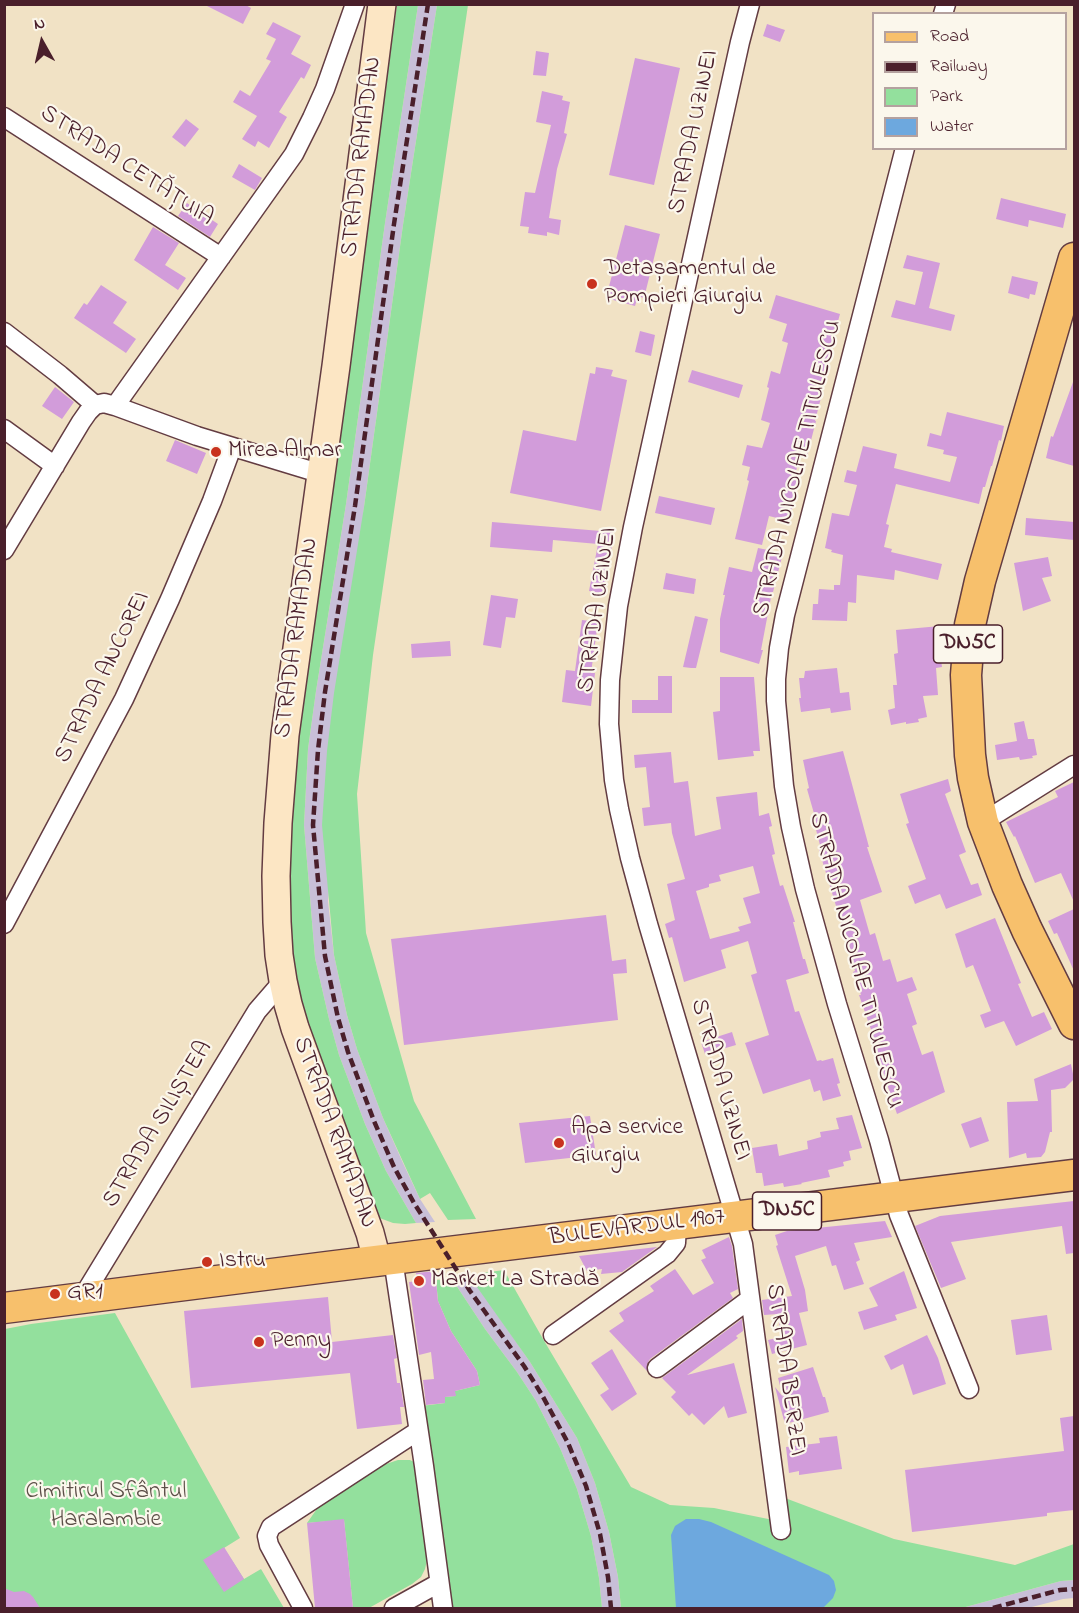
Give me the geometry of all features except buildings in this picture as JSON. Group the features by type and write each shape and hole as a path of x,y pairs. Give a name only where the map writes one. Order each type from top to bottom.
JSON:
{"main road":[{"name":"DN5C","path":"1074,258 983,569 970,625 967,666 967,713 973,778 983,822 1019,912 1074,1024"},
{"name":"BULEVARDUL 1907","path":"385,1260 1074,1175"},
{"name":"DN5C","path":"4,1308 385,1260"}],"street":[{"name":"STRADA RAMADAN","path":"115,406 294,154 321,99 355,4"},
{"name":"STRADA RAMADAN","path":"382,4 322,474 285,735 277,834 277,921 283,981 295,1028 370,1233 385,1260"},
{"name":"STRADA UZINEI","path":"735,1217 648,924 623,830 613,771 609,701 618,606 633,528 737,53 750,4"},
{"name":"STRADA CETĂȚUIA","path":"4,117 221,257"},
{"name":"STRADA NICOLAE TITULESCU","path":"904,150 785,615 779,648 776,690 777,723 784,786 799,866 837,1004 879,1140 899,1215 969,1389"},
{"path":"4,332 95,405"},
{"path":"4,550 81,422 95,405 104,403 115,406 232,447 322,474"},
{"path":"4,429 55,466"},
{"name":"STRADA ANCOREI","path":"4,924 124,699 212,501 232,447"},
{"path":"983,822 1074,765"},
{"name":"STRADA SILIȘTEA","path":"82,1298 257,1011 283,981"},
{"name":"STRADA BERZEI","path":"735,1217 743,1244 781,1530"},
{"path":"553,1335 667,1254 676,1243 677,1224"},
{"path":"385,1260 418,1431 443,1608"},
{"path":"657,1368 750,1299"},
{"path":"303,1608 269,1545 267,1536 271,1527 418,1431"},
{"path":"394,1608 439,1583"}],"shaded area":[{"path":"418,5 437,5 403,225 364,507 328,901 334,955 357,1049 403,1163 420,1199 435,1222 416,1223 386,1171 365,1124 339,1055 315,958 304,825 308,749 316,691 346,504"},
{"path":"470,1275 530,1362 577,1438 595,1483 609,1532 618,1577 621,1608 602,1608 591,1536 577,1489 560,1448 536,1401 452,1279"},
{"path":"1074,1580 1074,1598 1028,1608 962,1608 1061,1581"}],"green space":[{"path":"397,5 418,5 346,504 316,691 308,749 304,825 315,958 329,1019 339,1055 365,1124 386,1171 416,1223 405,1224 393,1223 377,1217 307,1025 295,980 288,921 293,773 303,682"},
{"path":"437,5 468,5 373,655 357,794 366,933 414,1101 476,1219 448,1220 430,1193 420,1199 383,1118 357,1049 334,955 322,825 334,693 364,507 403,225"},
{"path":"504,1270 631,1487 670,1505 714,1508 788,1523 785,1498 894,1539 1015,1565 1074,1544 1074,1580 1061,1581 962,1608 621,1608 618,1577 609,1532 595,1483 577,1438 530,1362 477,1287 486,1281 482,1273"},
{"path":"452,1279 536,1401 560,1448 577,1489 591,1536 602,1608 447,1608 421,1406 445,1403 445,1397 455,1396 455,1391 480,1385 477,1371 451,1331 438,1301 436,1280"},
{"name":"Cimitirul Sfântul Haralambie","path":"115,1313 240,1538 224,1548 244,1579 261,1569 284,1608 5,1608 5,1329"},
{"path":"398,1460 410,1460 414,1462 417,1469 427,1560 425,1569 421,1577 412,1584 369,1608 353,1608 344,1520 307,1523 319,1506 383,1465"}],"water":[{"path":"686,1519 711,1522 829,1575 834,1581 836,1590 833,1598 823,1608 676,1608 671,1535 675,1526"}],"railway":[{"path":"428,4 318,750 313,825 325,956 338,1018 348,1052 394,1167 470,1291 524,1366 568,1443 586,1486 600,1534 611,1608"},
{"path":"993,1608 1060,1590 1074,1589"}],"place":[{"name":"Detașamentul de Pompieri Giurgiu","path":"592,284"},
{"name":"Mirea Almar","path":"216,452"},
{"name":"Apa service Giurgiu","path":"559,1143"},
{"name":"Istru","path":"207,1262"},
{"name":"Market La Stradă","path":"419,1281"},
{"name":"GR1","path":"55,1294"},
{"name":"Penny","path":"259,1342"}]}
